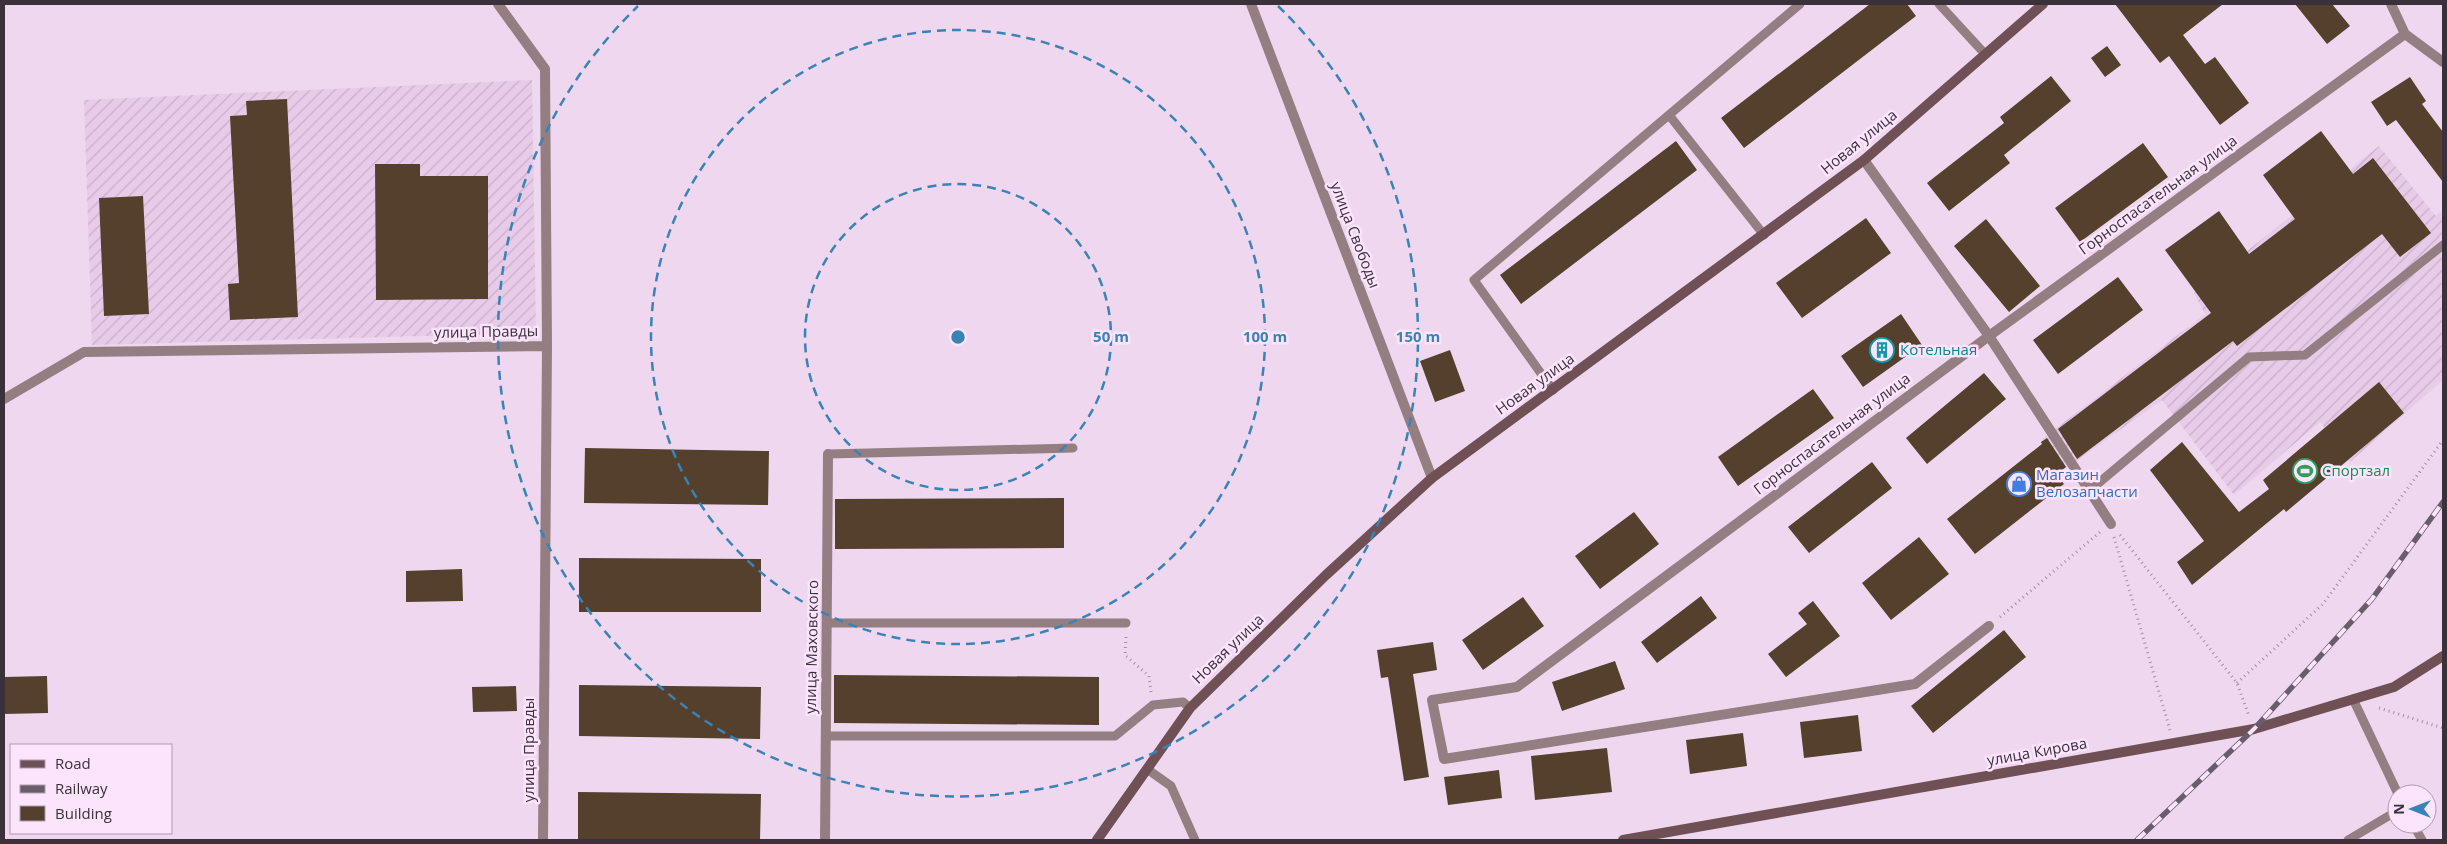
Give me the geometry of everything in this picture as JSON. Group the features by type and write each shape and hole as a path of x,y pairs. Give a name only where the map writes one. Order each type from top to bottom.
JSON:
{"main road":[{"name":"Новая улица","path":"1097,840 1190,708 1326,575 1432,478 1864,160 2043,4"},
{"name":"улица Кирова","path":"1623,840 2254,728 2394,687 2443,656"}],"street":[{"path":"498,4 545,69 547,346"},
{"name":"улица Свободы","path":"1251,4 1432,478"},
{"path":"2391,4 2405,34 2443,62"},
{"name":"Горноспасательная улица","path":"1989,626 1915,684 1444,759 1432,700 1517,687 1989,336 2405,34"},
{"path":"1864,160 1989,336 2111,524"},
{"name":"улица Правды","path":"4,399 84,352 547,346 544,840"},
{"name":"улица Маховского","path":"825,840 828,454"}],"lane":[{"path":"1552,390 1474,280 1800,4"},
{"path":"1939,4 1985,54"},
{"path":"1669,115 1764,235"},
{"path":"2089,491 2249,357 2305,355 2443,246"},
{"path":"828,454 1073,448"},
{"path":"828,623 1126,623"},
{"path":"2353,699 2393,784"},
{"path":"826,736 1115,736 1153,705 1183,702 1190,708"},
{"path":"1146,769 1171,786 1196,840"},
{"path":"2348,840 2387,817"}],"path":[{"path":"2237,683 2323,604 2443,440"},
{"path":"2111,524 2237,683 2254,728"},
{"path":"1989,626 2111,524"},
{"path":"2111,524 2173,743"},
{"path":"1126,623 1125,654 1149,676 1153,705"},
{"path":"2353,699 2443,728"}],"shaded area":[{"path":"532,80 536,333 92,345 84,100"},
{"path":"2379,146 2436,216 2443,210 2443,380 2350,462 2320,422 2234,495 2162,400 2065,469 2042,439 2205,314 2194,293"}],"building":[{"path":"1870,4 1907,4 1916,16 1744,148 1721,118"},
{"path":"2115,4 2223,4 2183,35 2205,64 2215,57 2249,103 2220,125 2169,56 2160,63"},
{"path":"2295,4 2332,4 2350,26 2327,44"},
{"path":"2107,46 2121,65 2105,77 2091,58"},
{"path":"2051,76 2071,101 2004,155 2010,163 1949,211 1927,183 2004,123 2000,117"},
{"path":"2410,77 2426,101 2422,104 2443,132 2443,182 2396,120 2387,126 2371,102"},
{"path":"287,99 298,317 230,320 228,284 239,283 230,116 247,115 246,101"},
{"path":"2321,131 2353,174 2373,158 2431,233 2400,257 2382,234 2237,346 2233,341 2077,459 2058,429 2211,313 2165,250 2219,211 2249,254 2295,219 2263,175"},
{"path":"1676,141 1697,170 1521,304 1500,275"},
{"path":"2143,143 2168,177 2080,242 2055,208"},
{"path":"375,164 420,164 420,176 488,176 488,299 376,300"},
{"path":"143,196 149,314 104,316 99,198"},
{"path":"1866,218 1891,253 1802,318 1776,283"},
{"path":"1986,219 2040,286 2009,312 1954,246"},
{"path":"2118,277 2143,310 2058,374 2033,340"},
{"name":"Котельная","path":"1901,314 1922,345 1863,387 1841,356"},
{"path":"1450,350 1465,391 1435,402 1420,361"},
{"path":"1984,373 2006,399 1927,464 1906,438"},
{"path":"2379,382 2404,413 2286,512 2284,509 2192,585 2177,562 2204,541 2150,470 2182,442 2239,512 2269,489 2263,480"},
{"path":"1813,389 1834,418 1738,486 1718,457"},
{"path":"2047,438 2066,467 2056,475 2064,484 1975,554 1947,519 2042,444 2041,442"},
{"path":"585,448 769,451 768,505 584,503"},
{"path":"1872,462 1892,488 1809,553 1788,527"},
{"path":"1064,498 1064,548 835,549 835,499"},
{"path":"1634,512 1659,544 1600,589 1575,556"},
{"path":"1919,537 1949,574 1891,620 1862,583"},
{"path":"579,558 761,559 761,612 579,612"},
{"path":"462,569 463,601 406,602 406,571"},
{"path":"1701,596 1717,618 1657,663 1641,642"},
{"path":"1523,597 1544,626 1483,670 1462,640"},
{"path":"1813,601 1840,636 1786,677 1768,654 1807,624 1798,613"},
{"path":"2004,630 2026,657 1933,733 1911,706"},
{"path":"1433,642 1437,670 1413,674 1429,777 1404,781 1388,677 1381,678 1377,650"},
{"path":"1615,661 1625,689 1562,711 1552,682"},
{"path":"834,675 1099,677 1099,725 834,723"},
{"path":"47,676 48,713 4,714 4,677"},
{"path":"579,685 761,687 760,739 579,736"},
{"path":"516,686 517,711 473,712 472,687"},
{"path":"1858,715 1862,751 1804,758 1800,722"},
{"path":"1743,733 1747,766 1690,774 1686,740"},
{"path":"1607,748 1612,792 1535,800 1531,756"},
{"path":"1499,770 1502,798 1448,805 1444,777"},
{"path":"578,792 761,794 760,840 578,840"}],"railway":[{"path":"2137,840 2254,729 2372,599 2443,502"}],"place":[{"name":"Котельная","path":"1882,350"},
{"name":"Спортзал","path":"2305,471"},
{"name":"Магазин Велозапчасти","path":"2019,484"}]}
